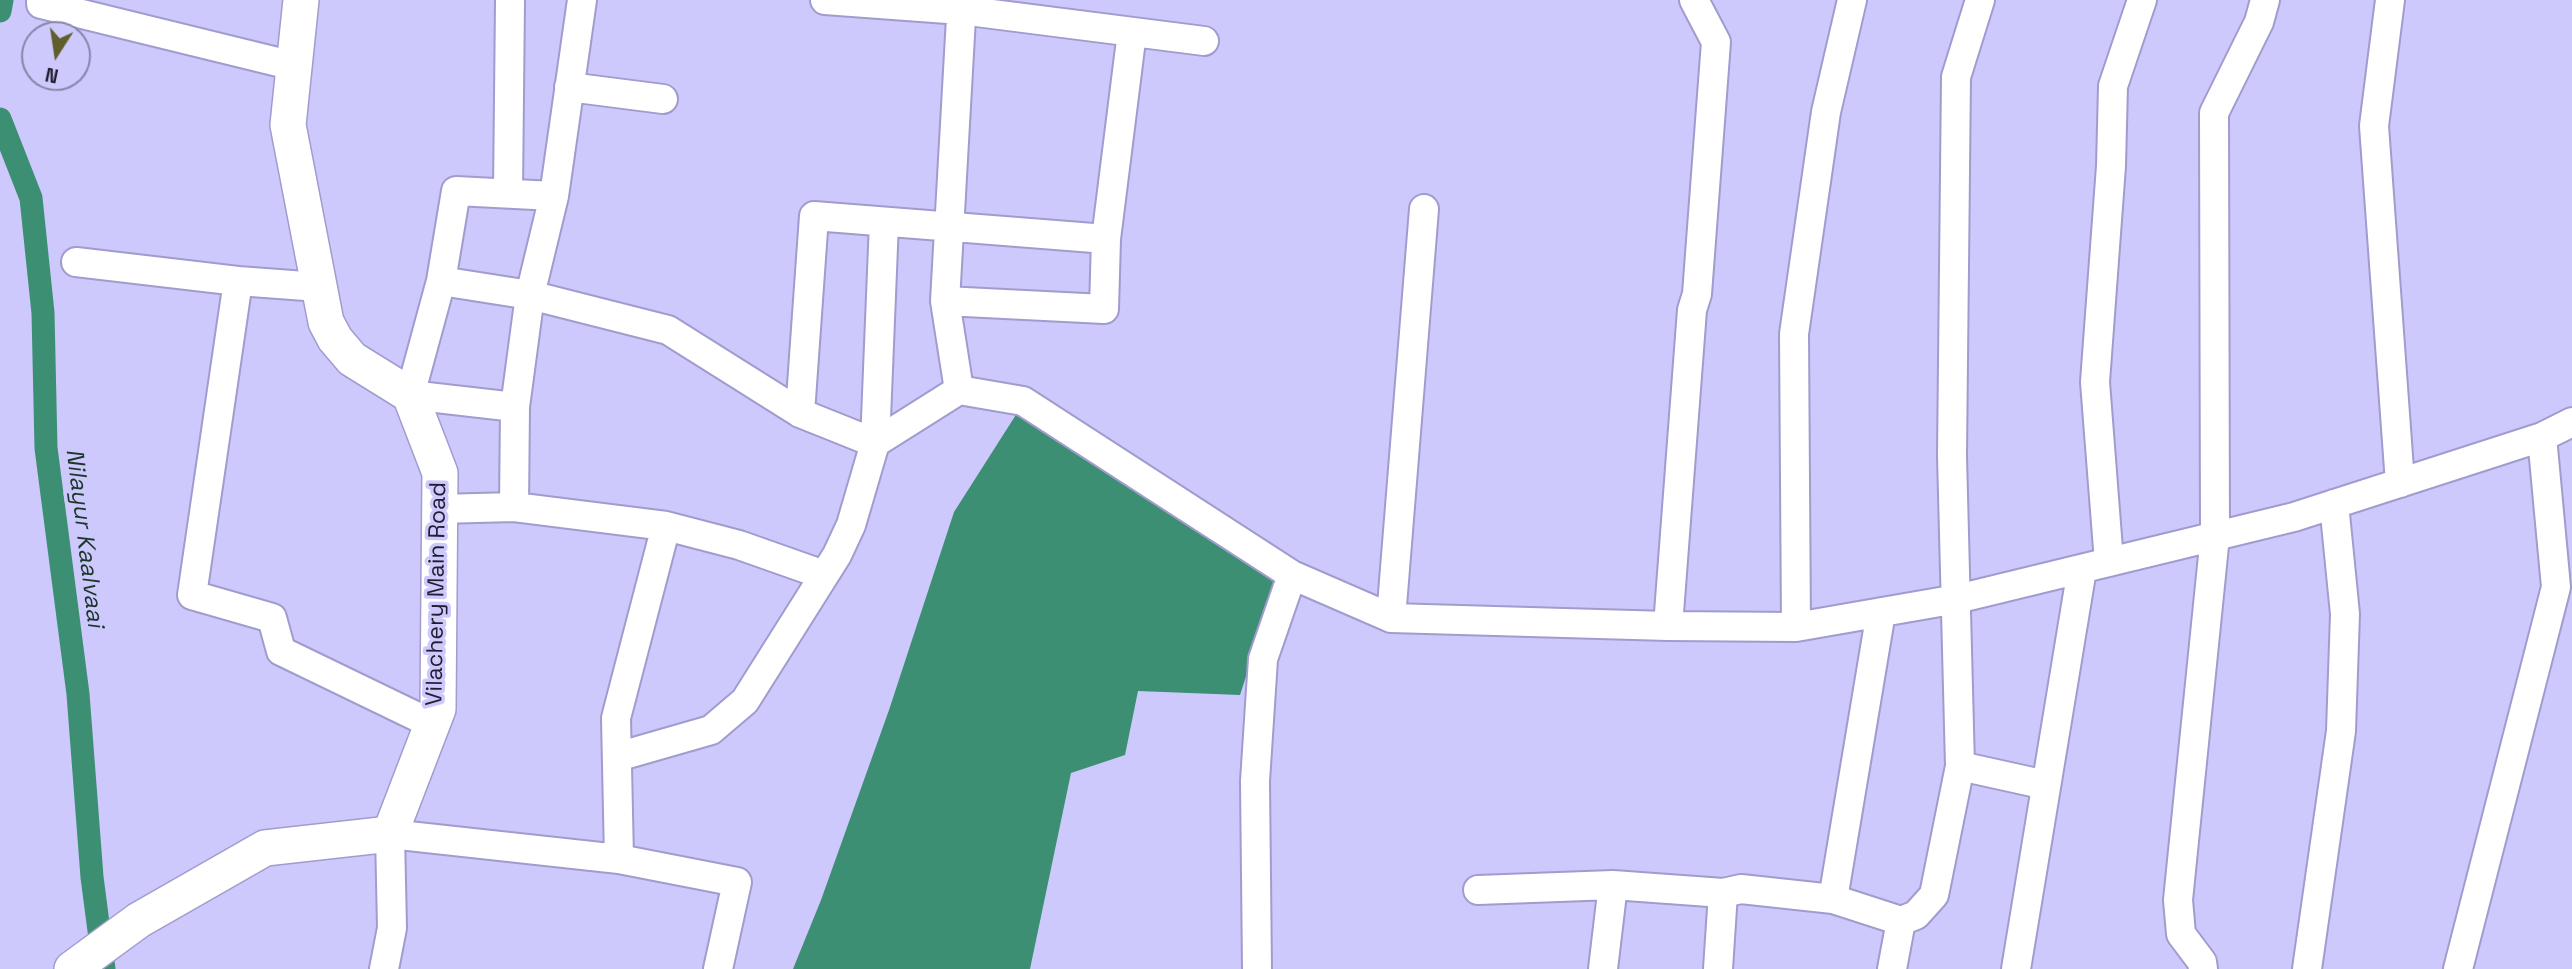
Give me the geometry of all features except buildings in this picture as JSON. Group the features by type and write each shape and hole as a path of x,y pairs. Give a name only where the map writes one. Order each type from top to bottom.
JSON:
{"main road":[{"path":"301,0 288,125 326,322 335,339 352,359 410,395"},
{"name":"Vilachery Main Road","path":"390,834 438,709 440,473 410,395"},
{"path":"74,968 139,920 265,848 390,834"}],"street":[{"path":"41,0 41,4 294,66"},
{"path":"508,193 510,0"},
{"path":"514,507 515,407 530,295 554,196 582,0"},
{"path":"825,0 962,5 1204,41"},
{"path":"1668,626 1716,43 1694,0"},
{"path":"1796,627 1794,334 1826,112 1852,0"},
{"path":"1478,890 1613,885 1723,893 1741,889 1833,899 1901,921 1916,915 1934,895 1960,766 1952,456 1956,77 1980,0"},
{"path":"2016,969 2046,785 2095,565 2095,382 2111,166 2113,86 2143,0"},
{"path":"2203,969 2202,962 2180,934 2178,900 2215,536 2214,113 2259,22 2266,0"},
{"path":"2390,0 2374,126 2400,483"},
{"path":"959,390 944,301 962,5"},
{"path":"944,301 1104,309 1106,239 1132,32"},
{"path":"569,88 663,99"},
{"path":"515,407 410,395 441,281 456,191 554,196"},
{"path":"1391,618 1424,209"},
{"path":"800,413 814,216 1106,239"},
{"path":"617,757 711,730 745,701 824,575 851,525 875,443 884,222"},
{"path":"76,262 238,281 319,287"},
{"path":"238,281 192,595 272,618 281,652 432,724"},
{"path":"441,281 530,295 668,330 800,413 875,443"},
{"path":"875,443 959,390 1023,401 1292,575 1391,618 1796,627 1956,599 2215,536 2400,483 2542,437 2572,422"},
{"path":"2458,969 2556,587 2542,437"},
{"path":"2307,969 2341,731 2344,614 2334,504"},
{"path":"439,509 514,507 666,526 739,545 824,575"},
{"path":"619,859 616,718 666,526"},
{"path":"1257,969 1255,781 1263,659 1292,575"},
{"path":"1833,899 1881,612"},
{"path":"1960,766 2046,785"},
{"path":"384,969 392,928 390,834 619,859 737,882 718,969"},
{"path":"1604,969 1613,885"},
{"path":"1718,969 1723,893"},
{"path":"1892,969 1901,921"}],"shaded area":[{"path":"1019,410 1279,575 1240,695 1138,691 1125,755 1071,773 1030,969 793,969 821,900 889,710 954,512"}],"waterway":[{"name":"Nilayur Kaalvaai","path":"0,11 2,0"},
{"name":"Nilayur Kaalvaai","path":"0,119 31,198 43,313 46,448 78,694 92,877 104,969"}]}
